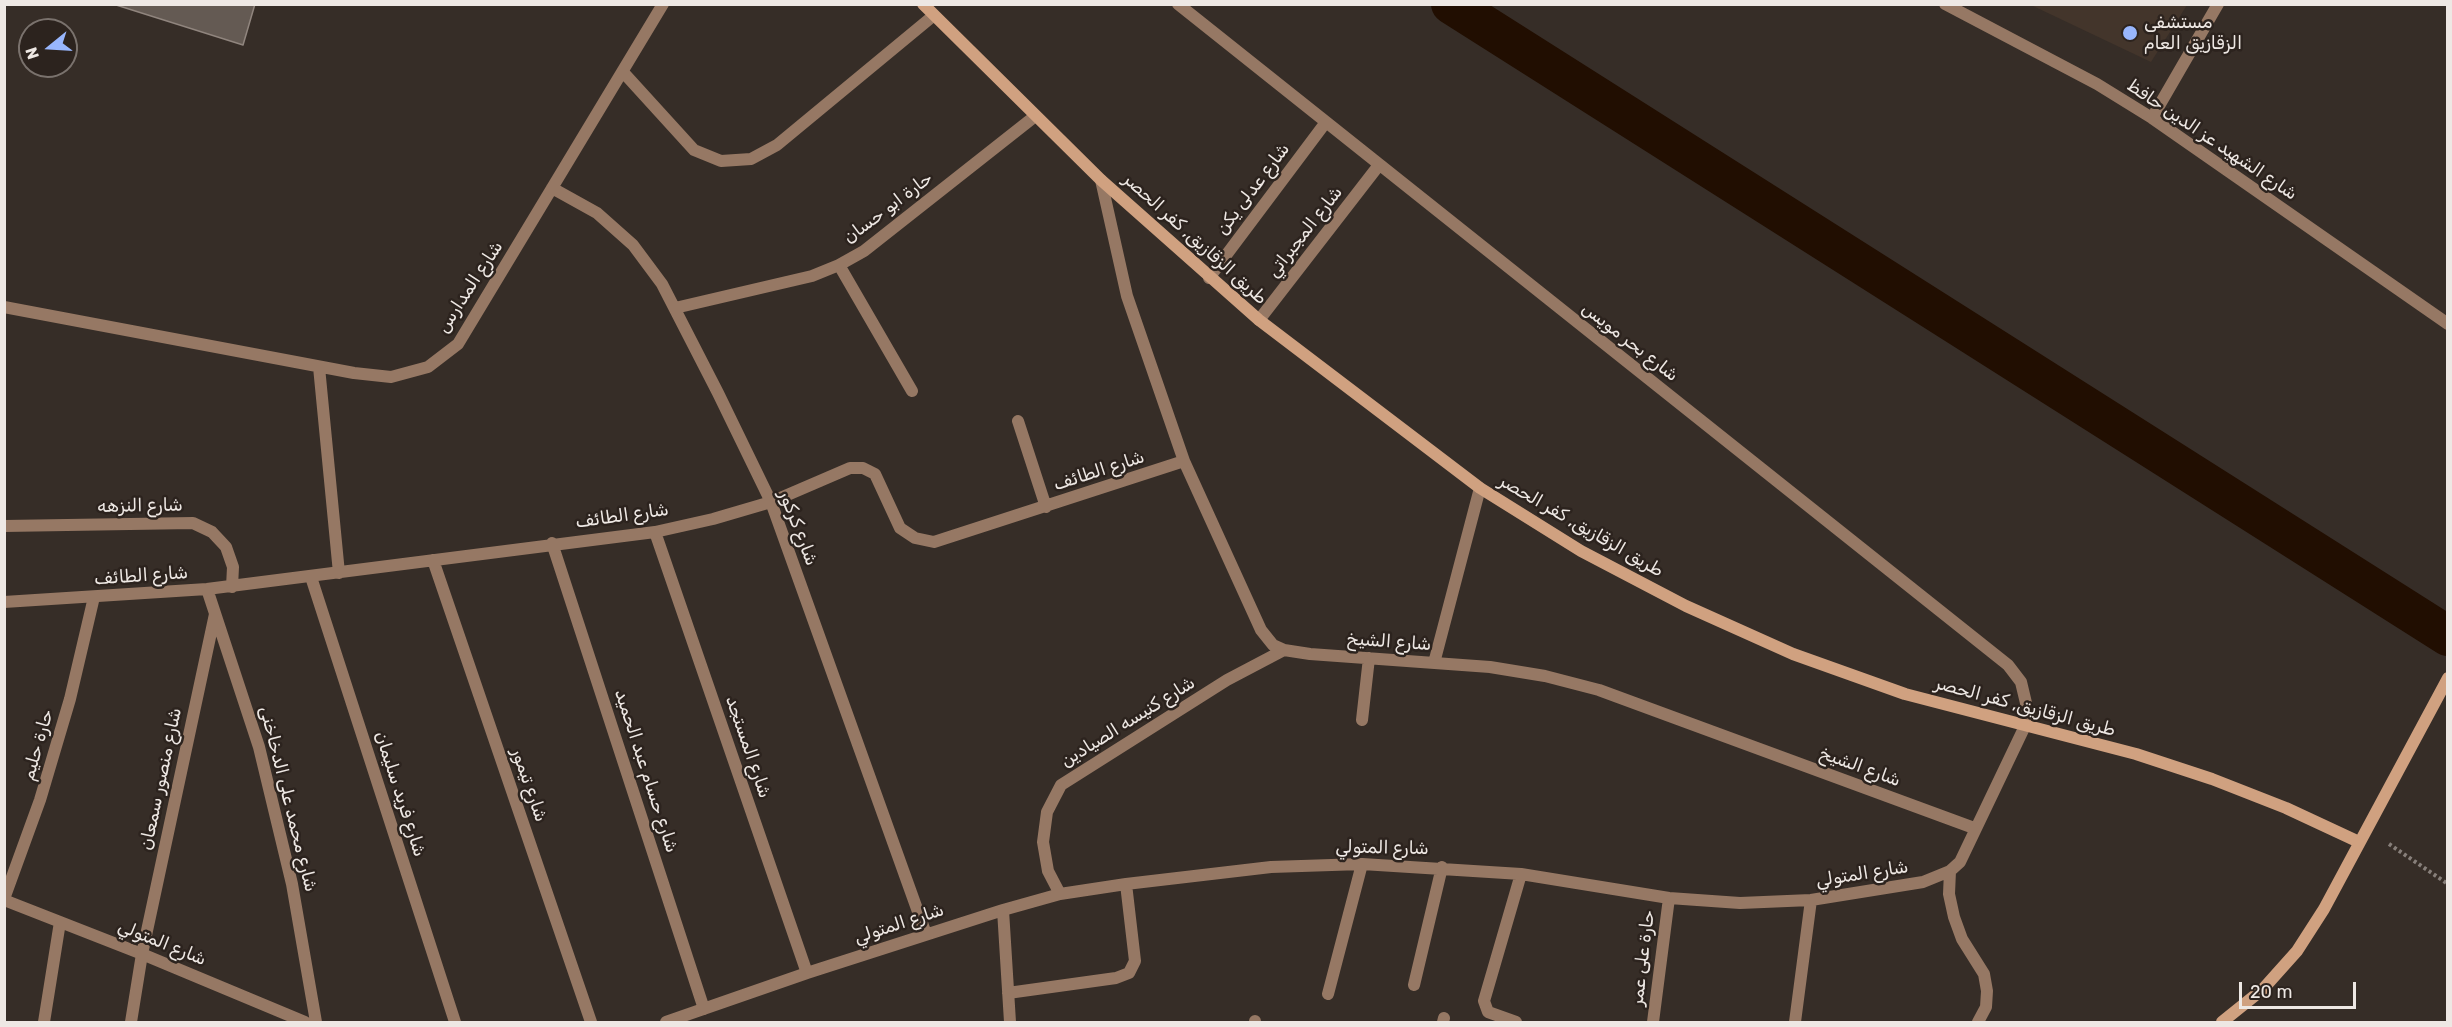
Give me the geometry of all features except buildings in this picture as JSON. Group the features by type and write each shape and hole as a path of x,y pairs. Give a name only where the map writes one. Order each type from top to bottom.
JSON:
{"main road":[{"name":"طريق الزقازيق, كفر الحصر","path":"922,4 1034,117 1101,180 1259,320 1480,488 1581,551 1686,606 1783,649 1905,694 2136,754 2212,779 2286,808 2359,842"},
{"path":"2222,1023 2263,989 2297,951 2324,909 2448,678"}],"street":[{"name":"شارع المدارس","path":"4,307 319,367 391,377 428,367 458,344 663,4"},
{"name":"شارع بحر مويس","path":"1178,4 2008,665 2021,682 2026,703 2025,726"},
{"name":"شارع الشهيد عز الدين حافظ","path":"1945,4 2088,79 2152,118 2448,324"},
{"path":"2152,118 2218,4"},
{"path":"623,72 694,150 721,161 751,159 777,145 933,16"},
{"name":"حارة ابو حسان","path":"675,308 812,276 839,265 864,251 1034,117"},
{"name":"شارع عدلى يكن","path":"1209,278 1326,123"},
{"name":"شارع المجبراتي","path":"1259,320 1379,165"},
{"path":"1101,180 1126,296 1184,461 1261,630 1273,645 1284,650"},
{"name":"شارع كركور","path":"552,188 597,213 633,245 663,285 675,308 771,502 926,934"},
{"path":"839,265 912,391"},
{"path":"319,367 339,573"},
{"path":"1018,421 1046,507"},
{"name":"شارع الطائف","path":"4,602 207,589 311,577 552,543 655,532 713,519 771,502 850,468 863,468 875,474 900,528 915,538 934,542 1184,461"},
{"path":"1434,663 1480,488"},
{"name":"شارع النزهه","path":"4,526 193,523 212,532 226,547 233,567 232,586"},
{"name":"شارع المستجد","path":"655,532 807,973"},
{"name":"شارع حسام عبد الحميد","path":"552,543 704,1009"},
{"name":"شارع تيمور","path":"434,560 591,1023"},
{"name":"شارع فريد سليمان","path":"311,577 456,1023"},
{"name":"شارع محمد على الدخاخنى","path":"207,589 259,747 292,884 316,1023"},
{"name":"حارة حليم","path":"4,900 40,800 70,699 94,597"},
{"name":"شارع منصور سمعان","path":"130,1023 142,954 215,613"},
{"name":"شارع الشيخ","path":"1284,650 1490,667 1545,676 1599,690 1974,828"},
{"name":"شارع كنيسه الصيادين","path":"1060,894 1048,871 1042,842 1047,812 1061,785 1227,680 1284,650"},
{"path":"1362,720 1369,658"},
{"path":"1978,1023 1986,1007 1987,991 1984,974 1962,939 1954,917 1949,894 1950,871 1959,862 2025,726"},
{"path":"1328,994 1362,864"},
{"name":"شارع المتولي","path":"666,1023 807,973 1003,910 1060,894 1126,884 1271,867 1362,864 1442,867 1521,874 1669,898 1740,903 1811,900 1923,882 1950,871"},
{"path":"1414,985 1442,867"},
{"path":"1516,1023 1488,1012 1484,1001 1521,874"},
{"path":"1008,993 1116,978 1129,973 1135,961 1126,884"},
{"name":"حارة على عمر","path":"1653,1023 1669,898"},
{"name":"شارع المتولي","path":"4,900 142,954 305,1023"},
{"path":"1795,1023 1811,900"},
{"path":"1003,910 1010,1023"},
{"path":"44,1023 60,922"}],"path":[{"path":"2367,829 2448,884"}],"shaded area":[{"name":"مستشفى الزقازيق العام","path":"2187,4 2151,62 2031,5"}],"waterway":[{"path":"1451,4 2448,636"}],"place":[{"name":"مستشفى الزقازيق العام","path":"2130,33"}]}
